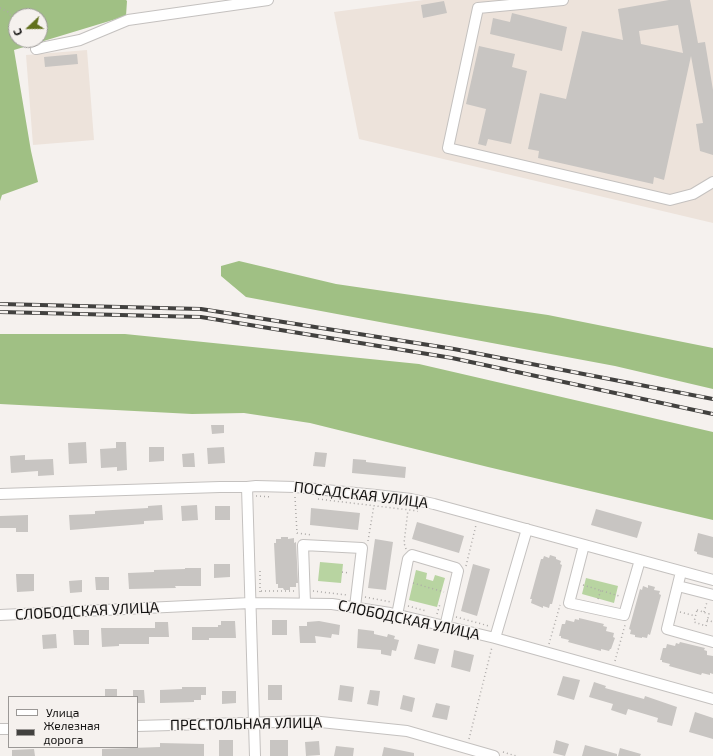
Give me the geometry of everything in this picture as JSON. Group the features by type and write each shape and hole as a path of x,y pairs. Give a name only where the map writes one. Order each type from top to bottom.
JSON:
{"street":[{"path":"36,49 80,40 128,20 268,0"},
{"path":"563,0 478,8 448,148 670,200 693,194 713,182"},
{"name":"ПОСАДСКАЯ УЛИЦА","path":"0,494 220,487 295,487 411,499 713,580"},
{"path":"252,487 250,603 255,756"},
{"path":"495,638 527,529"},
{"path":"306,603 304,545 362,548 355,607"},
{"path":"584,545 570,603 624,615 640,560"},
{"path":"397,615 409,557 412,555 456,568 458,571 454,594 445,627"},
{"path":"681,572 666,630 713,642"},
{"path":"678,586 713,595"},
{"name":"СЛОБОДСКАЯ УЛИЦА","path":"0,616 250,603 332,604 397,615 495,638 713,699"},
{"name":"ПРЕСТОЛЬНАЯ УЛИЦА","path":"138,726 311,721 407,732 465,752 494,756"}],"path":[{"path":"252,487 256,496 271,496"},
{"path":"295,487 296,533 318,536"},
{"path":"368,542 376,495"},
{"path":"409,557 404,543 408,510 411,499"},
{"path":"318,500 419,511"},
{"path":"404,580 454,594"},
{"path":"574,583 616,595"},
{"path":"672,610 696,616"},
{"path":"697,610 709,614 707,620 706,626 694,622 697,610"},
{"path":"707,620 713,622"},
{"path":"465,752 495,638"}],"shaded area":[{"path":"424,0 713,0 713,223 359,139 334,12"},
{"path":"87,50 94,140 33,145 26,55"}],"green space":[{"path":"0,0 126,0 126,16 48,40 48,8 8,8 8,48 21,48 14,50 31,151 38,182 2,195 0,201"},
{"path":"239,261 336,284 548,315 713,348 713,389 615,366 246,297 221,276 221,266"},
{"path":"0,334 125,334 419,364 713,432 713,520 310,423 244,413 192,414 0,404"},
{"path":"320,562 343,564 341,583 318,581"},
{"path":"416,570 427,573 426,579 433,581 435,575 445,578 437,607 409,600"},
{"path":"586,578 618,586 614,603 582,594"}],"building":[{"path":"669,0 690,0 698,43 705,42 713,90 713,155 700,151 696,124 703,123 691,56 664,180 654,177 653,184 538,158 539,151 528,149 540,93 566,99 582,31 623,40 618,9","holes":["678,25 683,53 641,44 639,31"]},
{"path":"444,1 447,13 423,18 421,5"},
{"path":"512,13 567,27 562,51 490,34 493,18 510,22"},
{"path":"479,46 515,54 512,67 527,71 511,144 488,139 486,146 478,144 486,109 466,104"},
{"path":"77,54 78,64 45,67 44,57"},
{"path":"211,425 224,425 224,433 212,434"},
{"path":"86,442 87,463 69,464 68,443"},
{"path":"116,442 126,442 127,470 117,471 117,467 101,468 100,449 116,448"},
{"path":"149,447 164,447 164,461 149,462"},
{"path":"224,447 225,463 208,464 207,448"},
{"path":"315,452 327,453 325,467 313,466"},
{"path":"194,453 195,467 183,467 182,454"},
{"path":"25,455 25,460 53,459 54,475 38,476 38,471 11,473 10,456"},
{"path":"353,459 406,467 405,478 352,473"},
{"path":"162,505 163,520 144,521 144,524 70,530 69,515 95,514 95,511 148,508 148,506"},
{"path":"197,505 198,520 182,521 181,506"},
{"path":"215,506 230,506 230,520 215,520"},
{"path":"311,508 360,513 358,530 310,525"},
{"path":"596,509 642,522 637,538 591,525"},
{"path":"28,515 28,532 16,532 16,528 0,528 0,516"},
{"path":"417,522 464,536 459,553 412,539"},
{"path":"698,533 713,537 713,558 697,554 697,552 694,551"},
{"path":"281,537 288,537 288,539 294,538 294,543 296,542 298,583 296,583 296,587 290,587 290,590 278,588 278,584 276,584 274,543 276,543 276,539 281,539"},
{"path":"375,539 393,542 386,590 368,588"},
{"path":"550,555 561,561 560,564 562,565 552,604 550,604 549,608 543,606 543,608 531,603 532,599 530,599 541,559 543,559 544,556 549,558"},
{"path":"214,564 230,564 230,577 214,578"},
{"path":"473,564 490,569 477,616 461,611"},
{"path":"201,568 201,586 129,589 128,573 154,572 154,570"},
{"path":"16,574 34,574 34,591 17,592"},
{"path":"95,577 109,577 109,590 96,590"},
{"path":"82,580 82,592 70,593 69,581"},
{"path":"648,585 655,587 654,590 660,591 659,594 661,595 650,635 648,634 647,638 635,637 635,635 630,634 631,630 629,629 640,589 642,590 643,586 648,588"},
{"path":"579,618 604,624 603,626 607,627 606,631 614,633 613,637 615,638 609,651 601,649 601,651 568,642 569,640 559,636 562,624 565,624 566,620 574,622 575,619 579,620"},
{"path":"272,620 287,620 287,635 272,635"},
{"path":"221,621 235,621 236,638 209,638 209,640 192,640 192,627 218,627 218,625 221,625"},
{"path":"319,621 340,625 339,635 332,634 331,638 315,636 316,643 300,643 299,626 307,626 307,622"},
{"path":"155,622 168,622 169,637 149,637 149,644 119,644 119,646 102,647 101,628 155,628"},
{"path":"358,629 374,631 374,634 387,637 388,634 395,636 394,639 399,640 396,651 392,650 391,656 381,654 381,650 357,648"},
{"path":"73,630 89,630 89,645 74,645"},
{"path":"56,634 57,648 43,649 42,635"},
{"path":"680,642 705,648 704,650 707,651 707,655 713,656 713,674 710,673 710,675 702,673 701,675 669,666 670,664 660,660 663,648 666,648 667,644 675,646 676,643 679,644"},
{"path":"418,644 439,649 435,664 414,659"},
{"path":"454,650 474,655 470,672 451,667"},
{"path":"563,676 580,680 574,700 557,695"},
{"path":"594,682 606,686 605,688 644,699 645,696 677,707 672,726 657,722 658,718 628,709 626,715 611,710 613,704 589,697"},
{"path":"268,685 282,685 282,700 268,700"},
{"path":"340,685 354,687 352,702 338,700"},
{"path":"182,687 206,687 206,695 201,695 201,700 194,700 194,702 160,703 160,690 182,689"},
{"path":"105,689 117,689 117,696 105,696"},
{"path":"133,690 144,690 145,703 138,703 138,696 133,696"},
{"path":"370,690 380,691 378,706 367,704"},
{"path":"222,691 236,691 236,703 222,704"},
{"path":"403,695 415,698 412,712 400,709"},
{"path":"436,703 450,706 447,720 432,717"},
{"path":"695,712 713,718 713,739 689,732"},
{"path":"219,740 233,740 233,756 219,756"},
{"path":"270,740 288,740 288,756 270,756"},
{"path":"556,740 569,744 565,756 553,753"},
{"path":"319,741 320,755 306,756 305,742"},
{"path":"160,743 204,744 204,756 102,756 102,749 160,747"},
{"path":"585,745 617,754 617,756 582,756"},
{"path":"336,746 354,748 353,756 334,756"},
{"path":"384,747 414,753 414,756 382,756"},
{"path":"620,748 641,754 640,756 618,756"},
{"path":"34,749 35,756 12,756 12,750"}],"railway":[{"path":"0,304 201,309 454,349 713,399"},
{"path":"0,312 201,317 452,358 713,414"}]}
